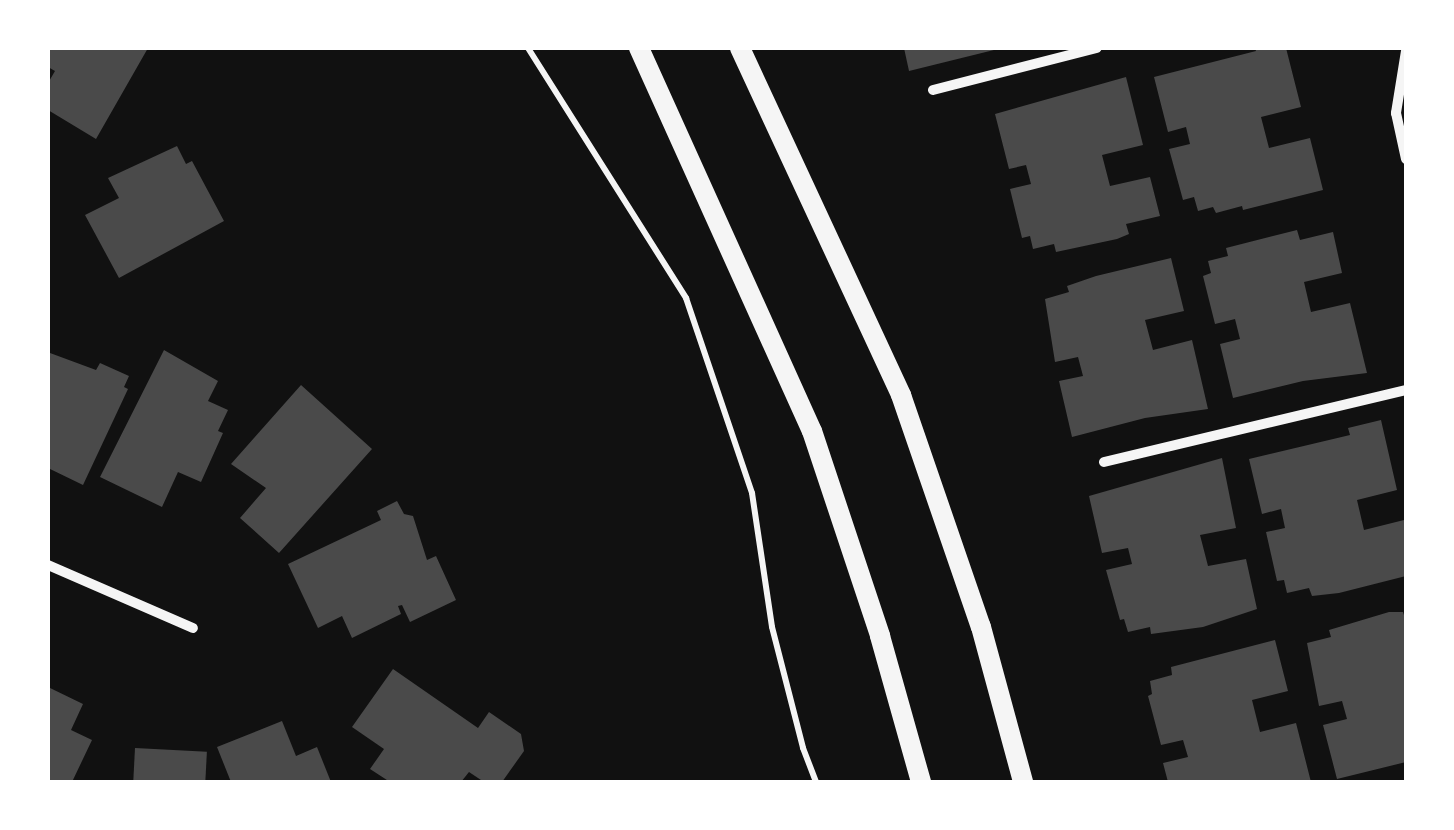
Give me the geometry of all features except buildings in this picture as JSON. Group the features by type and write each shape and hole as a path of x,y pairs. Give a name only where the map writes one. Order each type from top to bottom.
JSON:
{"main road":[{"path":"638,48 812,431 880,636 921,782"},
{"path":"740,48 902,396 981,628 1023,782"}],"street":[{"path":"933,90 1098,48"},
{"path":"1396,48 1406,52 1396,113 1406,159"},
{"path":"1104,462 1406,390"},
{"path":"48,565 194,628"}],"path":[{"path":"528,48 686,298 752,492 772,627 802,748 816,782"}]}
